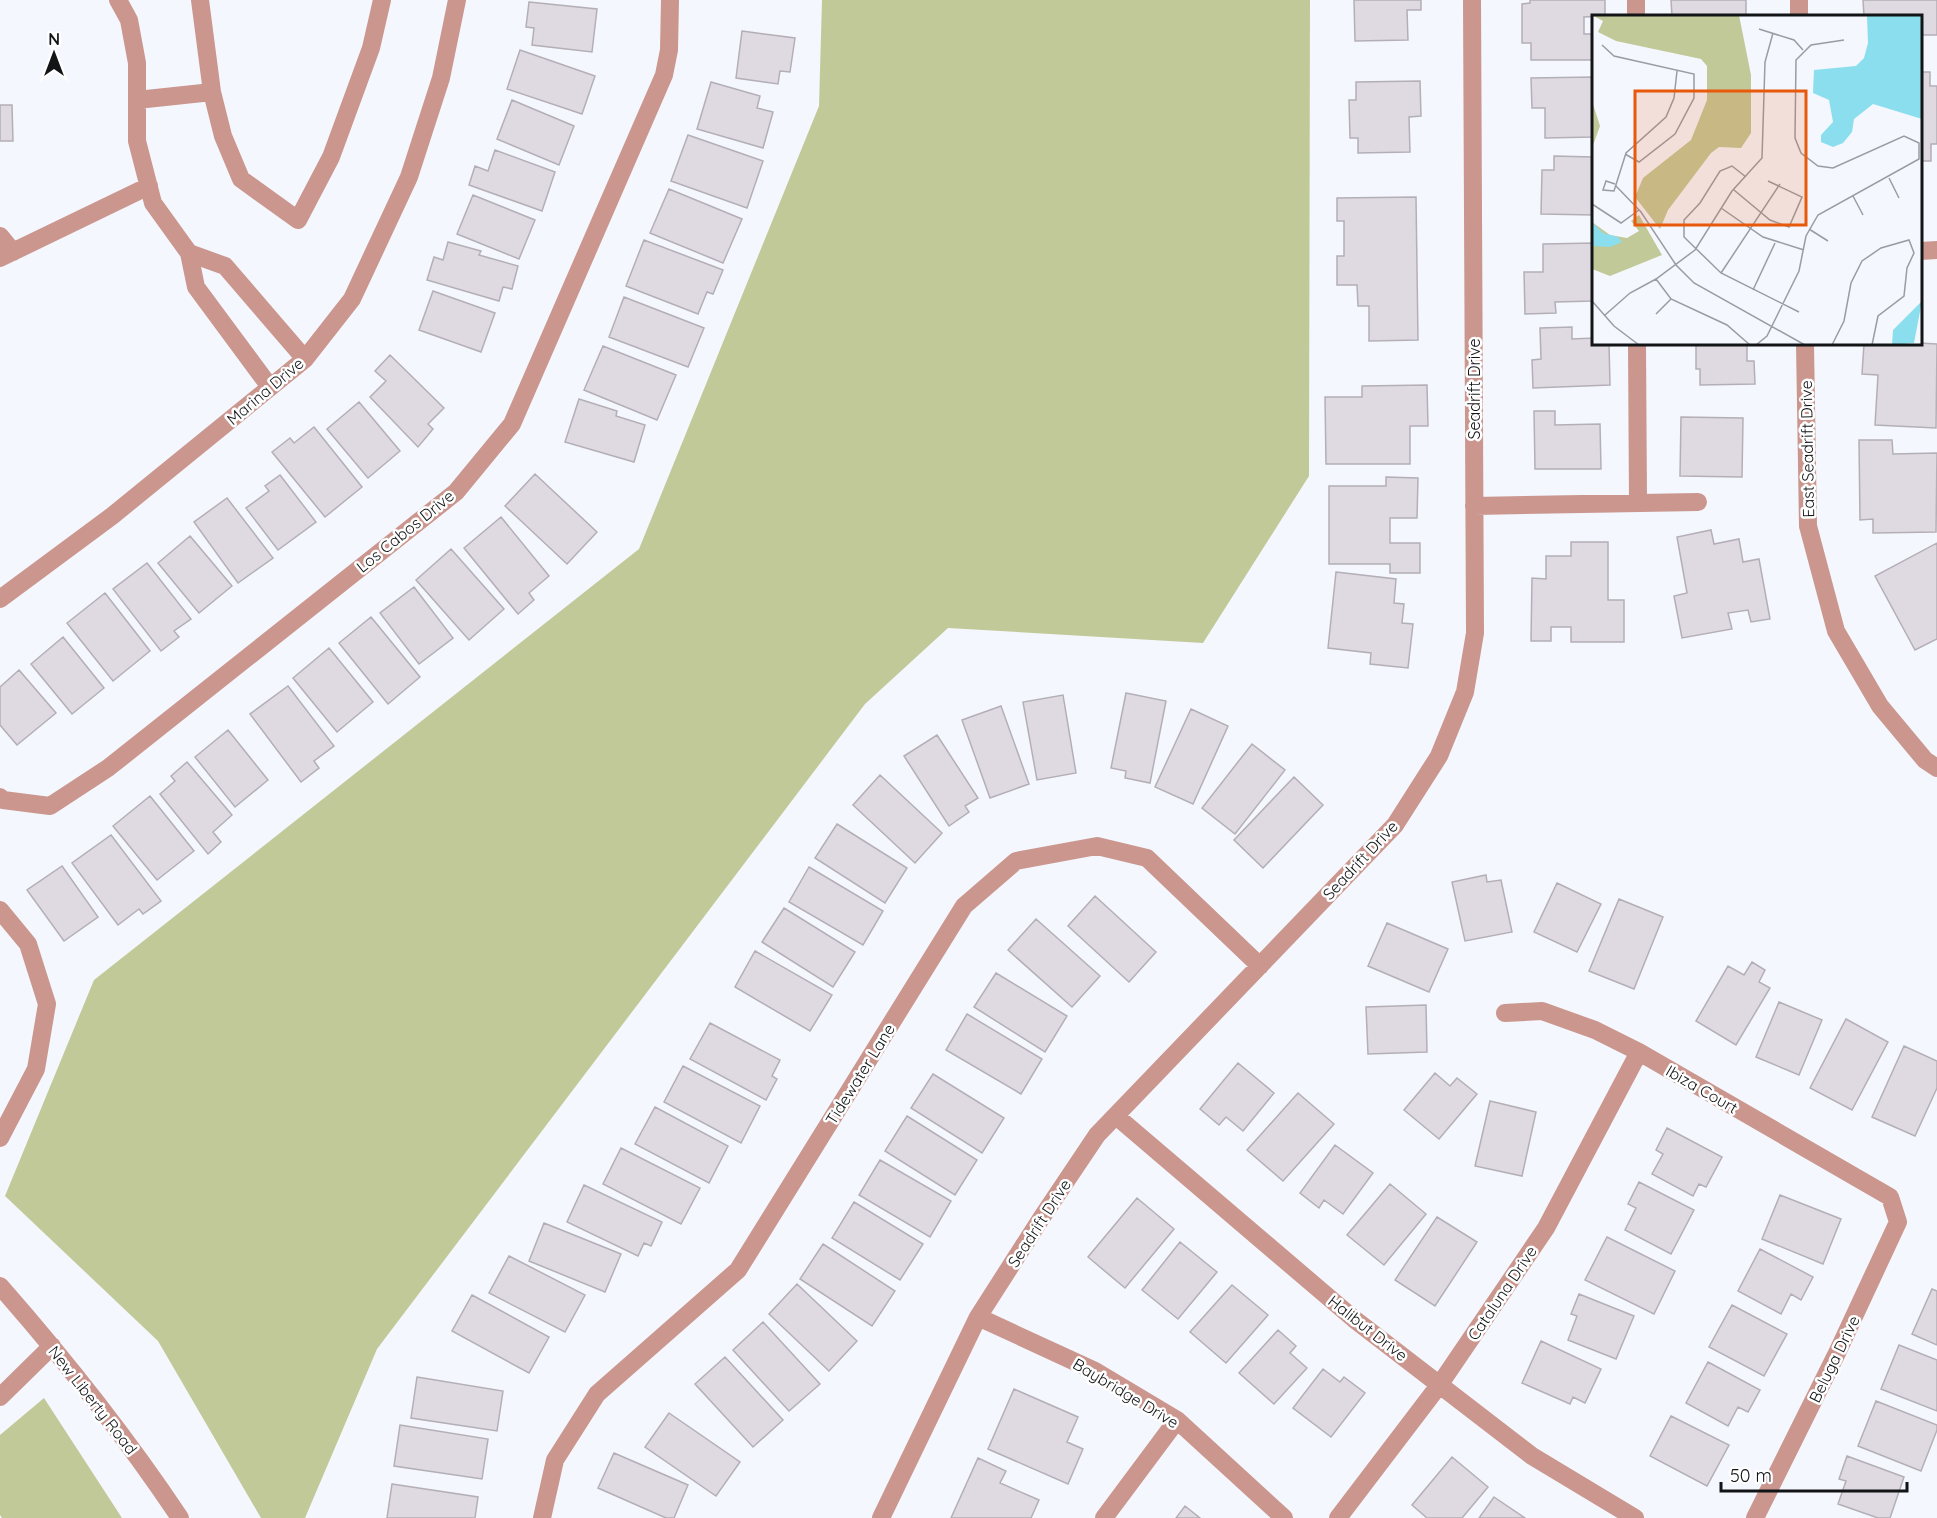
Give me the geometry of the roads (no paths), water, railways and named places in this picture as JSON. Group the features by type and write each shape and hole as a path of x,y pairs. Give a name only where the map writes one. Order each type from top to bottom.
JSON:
{"street":[{"path":"118,0 129,20 136,63 138,141 153,203 189,254 196,286 270,387"},
{"path":"200,0 212,92 223,136 241,179 298,220 331,157 371,48 382,0"},
{"name":"Marina Drive","path":"0,599 112,516 305,359 352,299 410,177 441,78 457,0"},
{"name":"Los Cabos Drive","path":"0,797 3,800 50,806 108,768 456,492 512,424 663,75 669,50 670,0"},
{"name":"Seadrift Drive","path":"881,1518 978,1317 1097,1135 1395,825 1439,756 1465,692 1475,633 1472,0"},
{"path":"137,100 212,92"},
{"path":"0,237 6,255 149,186"},
{"path":"189,254 225,266 305,359"},
{"path":"1637,345 1638,503"},
{"name":"East Seadrift Drive","path":"1805,345 1808,526 1836,631 1880,706 1925,760 1937,768"},
{"path":"1474,506 1698,502"},
{"name":"Tidewater Lane","path":"542,1518 555,1460 597,1394 738,1270 964,906 1016,861 1097,846 1147,858 1260,966"},
{"path":"0,910 28,944 47,1004 36,1069 0,1138"},
{"name":"Ibiza Court","path":"1504,1013 1542,1011 1596,1030 1639,1052 1890,1197"},
{"name":"Cataluna Drive","path":"1338,1518 1440,1384 1546,1228 1639,1052"},
{"name":"Halibut Drive","path":"1116,1116 1354,1319 1532,1456 1635,1518"},
{"name":"Beluga Drive","path":"1755,1518 1837,1353 1898,1222 1890,1197"},
{"name":"New Liberty Road","path":"0,1286 52,1346 157,1483 180,1518"},
{"name":"Baybridge Drive","path":"978,1317 1095,1371 1177,1420 1284,1518"},
{"path":"0,1397 52,1346"},
{"path":"1104,1518 1177,1420"}]}
